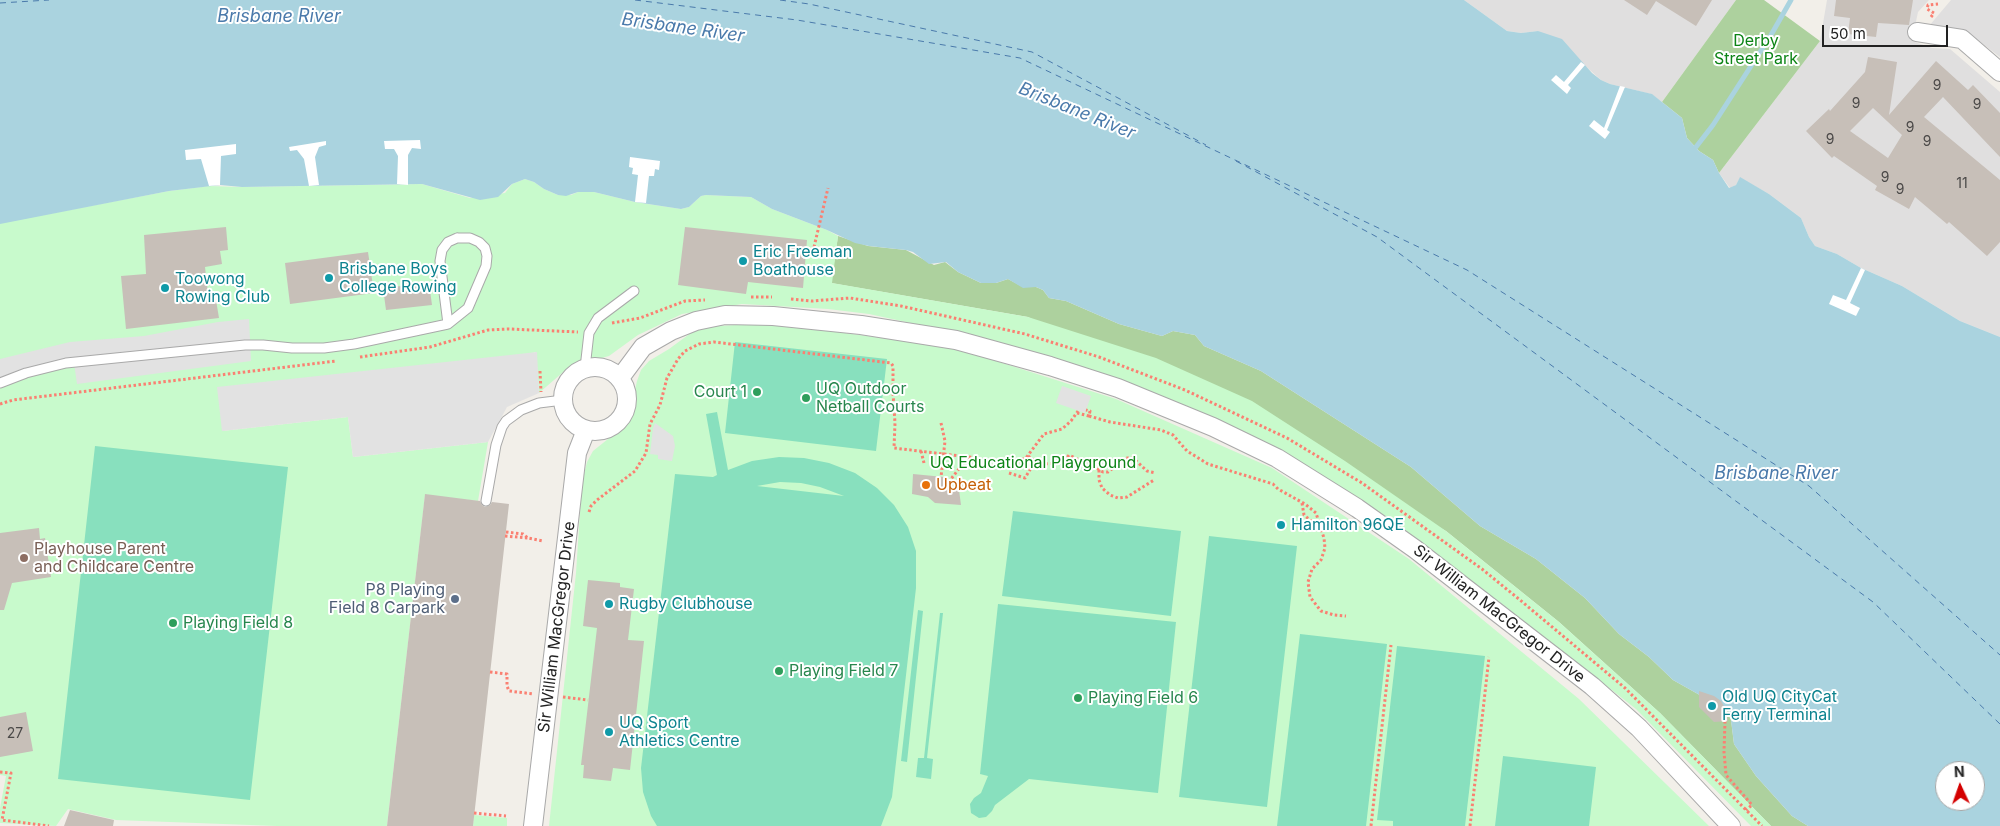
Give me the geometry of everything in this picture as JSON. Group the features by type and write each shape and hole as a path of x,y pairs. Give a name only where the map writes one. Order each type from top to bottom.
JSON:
{"street":[{"path":"1917,32 1962,39 2000,72"},
{"name":"Sir William MacGregor Drive","path":"620,378 643,348 671,331 696,321 725,315 773,316 861,325 956,340 1050,366 1118,388 1213,427 1277,458 1357,508 1415,549 1592,686 1736,821"},
{"path":"585,368 605,368 620,378 626,388 628,397 624,415 610,428 599,432 586,430 568,418 563,400 568,382 576,373 585,368"},
{"name":"Sir William MacGregor Drive","path":"533,826 577,453 586,430"}],"lane":[{"path":"0,383 22,374 66,363 245,345 292,348 332,347 448,324 468,308 486,266 487,256 485,248 479,242 470,238 458,238 448,242 442,250 440,261 448,324"},
{"path":"585,368 589,334 598,318 634,291"},
{"path":"486,501 496,445 506,421 521,410 539,403 563,400"}],"path":[{"path":"814,247 828,188"},
{"path":"355,358 430,347 493,329 589,334"},
{"path":"587,520 591,506 635,471 646,454 650,424 660,405 670,372 678,358 685,351 699,344 714,342 891,363 893,366 894,448 969,457 1003,465 1014,463 1028,456 1044,434 1062,429 1072,421 1077,412 1110,422 1161,430 1173,435 1187,451 1208,464 1273,484 1316,513 1325,548 1321,560 1312,569 1308,582 1310,597 1321,610 1334,615 1346,616"},
{"path":"0,404 13,400 345,360"},
{"path":"540,370 541,393"},
{"path":"1086,410 1090,411 1089,416"},
{"path":"941,423 945,441 941,477"},
{"path":"922,451 924,463"},
{"path":"1028,456 1039,464 1063,463 1069,455 1081,461 1091,462 1098,470 1102,488 1110,495 1118,498 1127,497 1154,480"},
{"path":"1009,473 1025,478 1031,468 1028,456"},
{"path":"950,487 951,479 969,457"},
{"path":"1098,470 1108,472 1126,458 1133,458 1147,471 1156,473"},
{"path":"945,485 950,487 969,486 978,491"},
{"path":"1302,502 1304,515 1321,529"},
{"path":"505,534 523,534 528,538 543,541"},
{"path":"1371,826 1391,645"},
{"path":"1470,826 1490,657"},
{"path":"490,672 507,674 509,691 531,693"},
{"path":"559,696 588,700"},
{"path":"1725,721 1724,752 1726,775 1752,805 1736,821"},
{"path":"0,772 11,773 2,820 49,826"},
{"path":"1729,791 1762,826"},
{"path":"474,812 506,816"}],"shaded area":[{"path":"1464,0 1736,0 1662,102 1651,94 1601,80 1581,62 1538,31 1521,33 1507,31"},
{"path":"1827,0 1929,0 1918,12 1912,41 1932,48 1950,49 2000,92 2000,337 1960,321 1902,286 1861,268 1837,254 1815,246 1801,218 1769,194 1740,178 1736,185 1730,188 1719,173 1820,41"},
{"path":"1951,0 2000,0 2000,57 1967,32 1929,26"},
{"path":"249,319 251,361 77,384 74,363 0,383 0,359 70,342 144,336 218,322"},
{"path":"537,352 539,393 507,407 488,442 353,457 348,417 222,431 217,387"},
{"path":"1062,386 1091,396 1085,413 1056,403"},
{"path":"655,423 673,436 675,446 672,461 658,459 658,455 650,454"}],"green space":[{"name":"Derby Street Park","path":"1736,0 1764,0 1820,41 1719,173 1713,160 1699,151 1687,138 1682,118 1662,102"},
{"path":"525,179 558,195 594,192 635,202 681,209 689,207 701,196 706,195 751,197 772,209 838,236 832,283 1028,317 1156,358 1252,401 1345,461 1446,531 1559,622 1660,713 1771,826 1751,826 1636,709 1502,604 1377,511 1250,436 1124,382 994,341 869,314 828,309 742,304 682,314 638,335 609,356 569,367 539,393 536,352 222,431 348,417 353,457 488,442 478,501 425,495 387,826 277,826 116,820 68,809 56,826 0,823 0,808 6,776 0,775 0,223 169,191 209,186 422,184 470,198 505,193 512,184"},
{"path":"838,236 868,246 906,250 934,265 945,262 958,272 981,283 996,283 1008,279 1023,287 1036,287 1043,290 1049,298 1066,301 1119,324 1162,336 1173,331 1195,335 1204,346 1261,371 1411,467 1480,526 1536,559 1585,598 1619,634 1649,657 1673,680 1730,712 1734,744 1756,776 1792,816 1808,826 1771,826 1660,713 1559,622 1446,531 1028,317 831,283"},
{"name":"UQ Educational Playground","path":"772,323 955,348 1116,399 1272,468 1409,559 1579,699 1709,826 549,826 576,573 582,482 587,462 593,451 623,427 628,419 637,381 641,370 649,361 699,327"},
{"name":"UQ Outdoor Netball Courts","path":"735,342 887,359 876,451 725,433"},
{"path":"717,412 728,470 752,461 779,457 804,458 829,463 855,473 877,488 894,505 908,527 916,551 916,588 892,797 881,826 657,826 651,816 643,792 641,768 675,474 713,477 717,475 706,414","holes":["780,482 801,483 820,487 844,496 757,486"]},
{"name":"Playing Field 8","path":"95,446 288,467 250,800 58,779"},
{"path":"1013,511 1181,531 1171,616 1002,596"},
{"path":"1209,536 1297,546 1267,807 1179,797"},
{"name":"Playing Field 6","path":"998,604 1176,622 1158,793 1029,779 995,805 986,817 979,818 971,813 970,804 981,793 988,776 980,774"},
{"path":"918,610 923,611 907,762 901,761"},
{"path":"940,613 943,613 927,758 933,759 931,779 916,777 918,758 924,758"},
{"path":"1300,634 1387,644 1366,826 1277,826"},
{"path":"1397,646 1485,656 1465,826 1393,826 1393,821 1377,820"},
{"path":"1503,756 1596,767 1589,826 1495,826"},
{"path":"474,815 507,818 507,826 473,826"}],"water":[{"name":"Brisbane River","path":"0,0 1464,0 1507,31 1521,33 1538,31 1562,39 1592,73 1601,80 1652,94 1682,118 1687,138 1699,151 1713,160 1729,188 1736,185 1740,177 1769,194 1801,218 1815,246 1837,254 1861,268 1902,286 1960,321 2000,337 2000,826 1808,826 1792,816 1756,776 1734,744 1730,712 1673,680 1649,657 1619,634 1585,598 1536,559 1480,526 1411,467 1261,371 1204,346 1195,335 1173,331 1162,336 1119,324 1066,301 1049,298 1043,290 1036,287 1023,288 1008,279 996,283 981,283 958,272 946,262 929,264 913,252 906,250 855,243 772,209 751,197 706,195 701,196 689,207 681,209 635,202 594,192 578,192 566,196 558,195 525,179 512,184 498,197 480,200 422,184 242,187 220,185 169,191 0,224"}],"pier":[{"path":"1581,62 1585,65 1568,85 1571,88 1567,94 1551,80 1556,75 1564,82"},
{"path":"1620,86 1625,87 1607,130 1610,132 1605,139 1589,126 1594,120 1604,128"},
{"path":"420,140 421,149 412,148 408,155 408,185 397,184 398,156 394,149 385,149 384,141"},
{"path":"326,141 326,145 319,147 315,157 319,185 309,186 304,159 297,150 290,151 289,147"},
{"path":"236,144 236,154 221,156 220,185 209,186 201,159 186,160 185,150"},
{"path":"630,157 660,161 659,170 655,169 654,176 649,176 646,203 635,202 638,175 632,174 633,168 629,167"},
{"path":"1861,268 1865,270 1850,303 1860,308 1856,316 1829,304 1833,295 1846,300"}],"building":[{"path":"1624,0 1712,0 1696,26 1656,1 1647,15"},
{"path":"1836,0 1913,0 1909,25 1878,23 1876,37 1848,34 1850,18 1834,16"},
{"path":"1868,57 1897,62 1889,115 1936,61 1968,90 1973,85 2000,113 2000,157 1943,97 1924,117 2000,180 2000,242 1987,256 1949,222 1947,224 1915,197 1909,209 1875,190 1877,186 1834,156 1832,158 1806,131 1829,109 1830,111 1865,72","holes":["1873,108 1902,135 1888,158 1850,131"]},
{"name":"Toowong Rowing Club","path":"226,227 228,250 220,251 222,264 205,267 209,302 216,300 219,318 126,329 121,276 146,274 144,235"},
{"name":"Eric Freeman Boathouse","path":"685,227 807,240 803,288 748,282 746,294 678,285"},
{"name":"Brisbane Boys College Rowing","path":"368,252 374,293 290,304 285,263"},
{"path":"429,283 432,305 386,310 383,288"},
{"path":"913,474 944,477 947,487 959,490 961,505 935,503 928,497 912,494"},
{"name":"P8 Playing Field 8 Carpark","path":"425,494 480,501 485,507 492,502 509,504 473,826 387,826"},
{"name":"Playhouse Parent and Childcare Centre","path":"39,528 40,539 45,538 51,577 12,583 4,610 0,610 0,533"},
{"name":"UQ Sport Athletics Centre","path":"588,580 620,583 620,587 634,589 628,640 644,641 630,770 613,768 611,781 583,778 584,765 581,765 597,628 583,626"},
{"name":"Old UQ CityCat Ferry Terminal","path":"1699,691 1714,696 1721,701 1726,710 1728,721 1714,722 1699,707"},
{"path":"26,712 33,751 0,757 0,717"},
{"path":"70,810 114,820 113,826 64,826"}],"waterway":[{"path":"1696,147 1713,125 1771,35 1791,0"}],"ferry route":[{"path":"0,3 49,0"},
{"path":"635,0 797,20 1020,58 1467,270 1809,486 2000,655"},
{"path":"780,0 809,4 1032,52 1206,145"},
{"path":"1236,161 1377,237 1873,602 2000,724"}],"place":[{"name":"Eric Freeman Boathouse","path":"743,261"},
{"name":"Brisbane Boys College Rowing","path":"329,278"},
{"name":"Toowong Rowing Club","path":"165,288"},
{"name":"Court 1","path":"757,392"},
{"name":"UQ Outdoor Netball Courts","path":"806,398"},
{"name":"Upbeat","path":"926,485"},
{"name":"Hamilton 96QE","path":"1281,525"},
{"name":"Playhouse Parent and Childcare Centre","path":"24,558"},
{"name":"P8 Playing Field 8 Carpark","path":"455,599"},
{"name":"Rugby Clubhouse","path":"609,604"},
{"name":"Playing Field 8","path":"173,623"},
{"name":"Playing Field 7","path":"779,671"},
{"name":"Playing Field 6","path":"1078,698"},
{"name":"Old UQ CityCat Ferry Terminal","path":"1712,706"},
{"name":"UQ Sport Athletics Centre","path":"609,732"}]}
